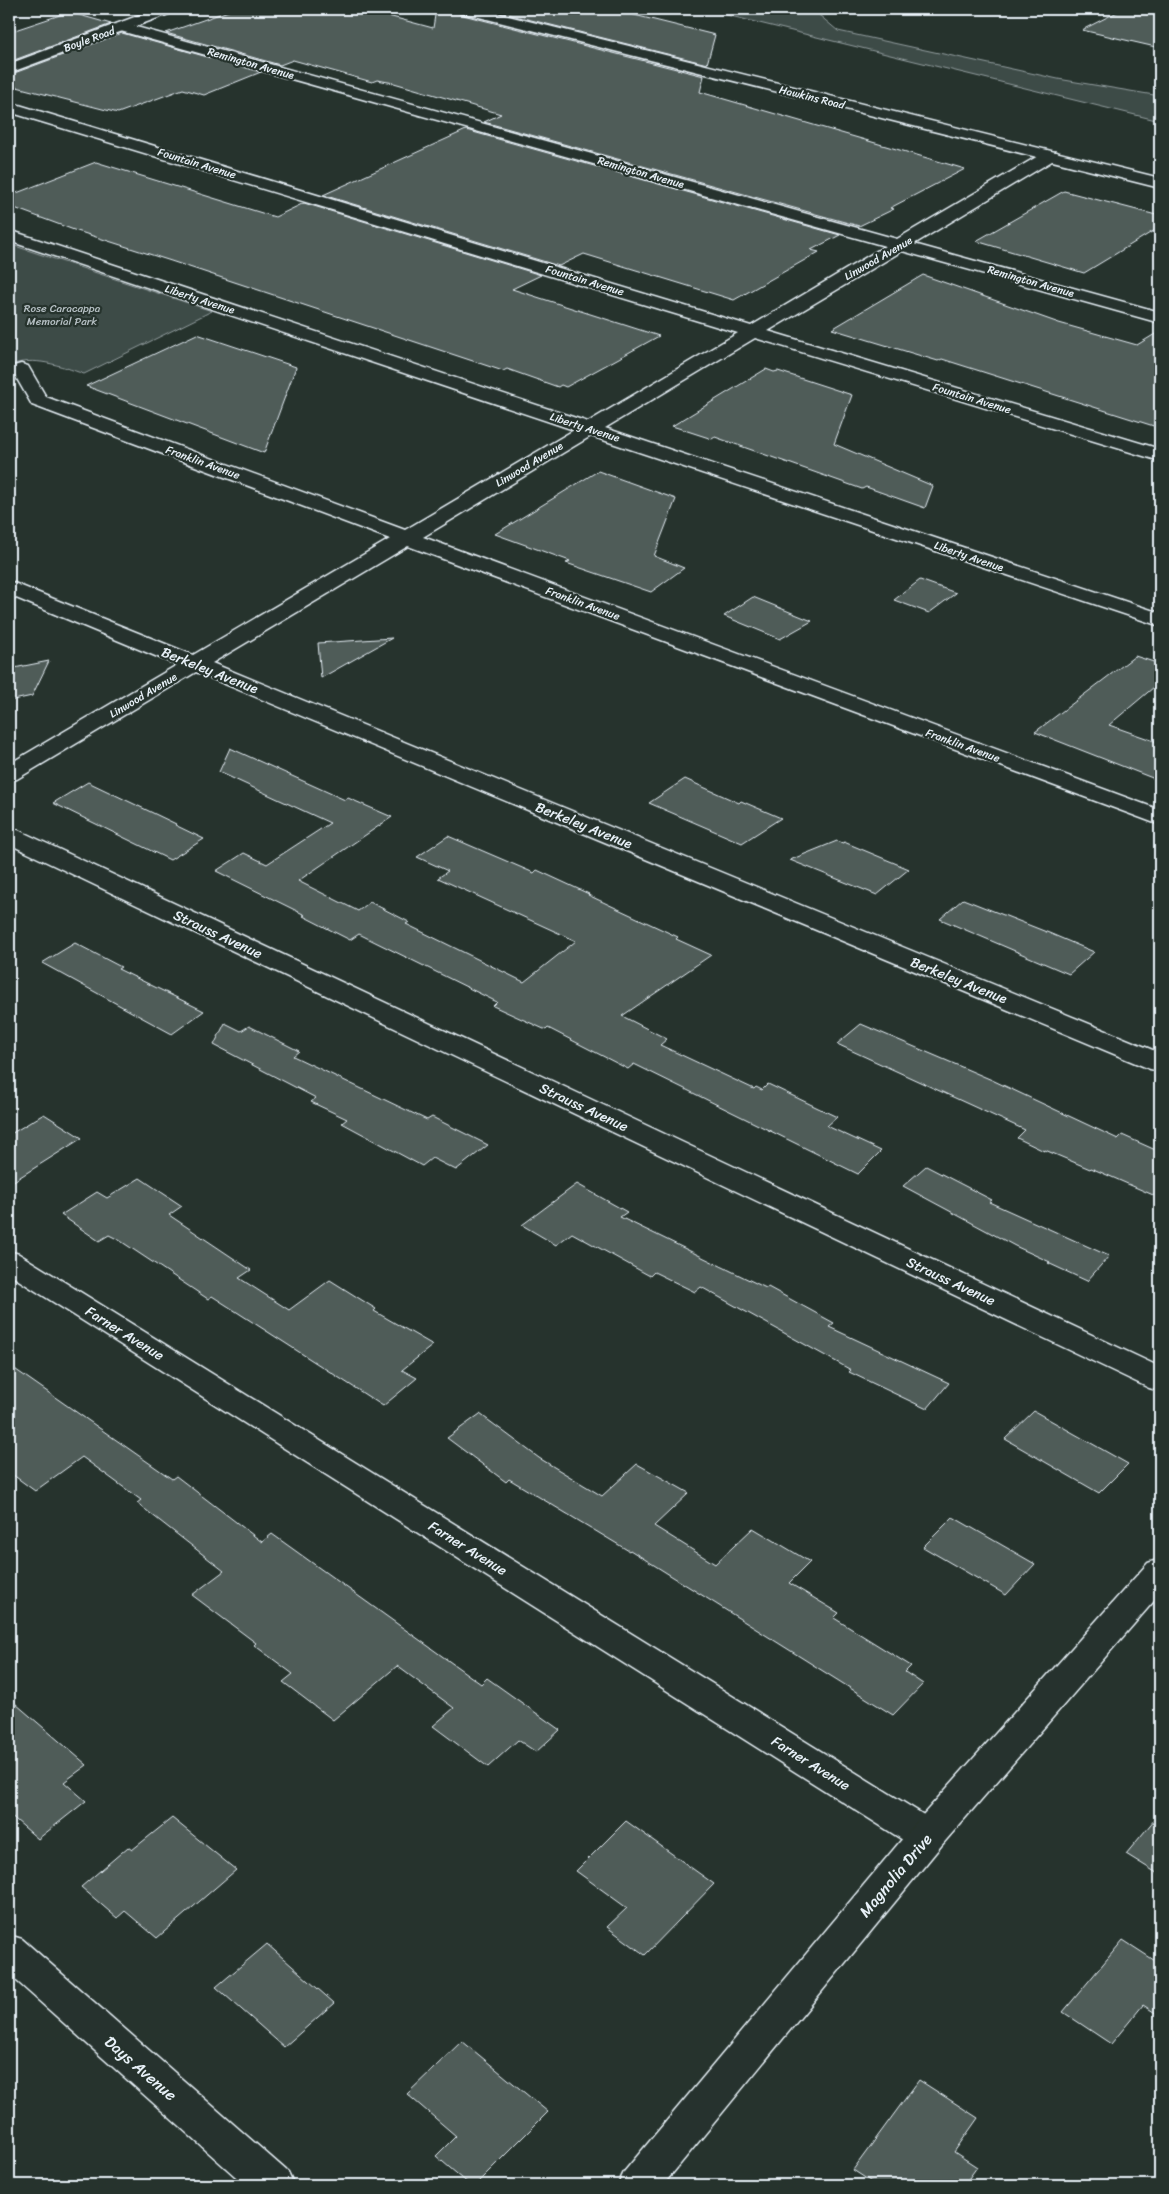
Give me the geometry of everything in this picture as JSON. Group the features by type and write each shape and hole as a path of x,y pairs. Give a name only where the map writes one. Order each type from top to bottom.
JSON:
{"street":[{"name":"Boyle Road","path":"9,69 169,9"},
{"name":"Hawkins Road","path":"464,9 1160,183"},
{"name":"Remington Avenue","path":"122,28 1160,318"},
{"name":"Fountain Avenue","path":"9,107 1160,455"},
{"name":"Linwood Avenue","path":"9,774 1051,155"},
{"name":"Liberty Avenue","path":"9,235 1160,620"},
{"name":"Franklin Avenue","path":"21,370 39,401 1160,818"},
{"name":"Berkeley Avenue","path":"9,586 1160,1063"},
{"name":"Strauss Avenue","path":"9,835 1160,1380"},
{"name":"Farner Avenue","path":"9,1261 927,1836"},
{"name":"Magnolia Drive","path":"638,2185 927,1836 1160,1572"},
{"name":"Days Avenue","path":"9,1951 274,2185"}],"green space":[{"path":"702,9 812,9 838,31 1058,79 1160,96 1160,121"},
{"name":"Rose Caracappa Memorial Park","path":"9,244 212,311 84,374 47,363 28,361 9,366"}],"building":[{"path":"234,9 362,9 433,28 436,9 455,9 459,14 704,76 700,92 965,169 890,208 894,209 859,226 484,122 501,114 394,83 377,80 372,82 293,60 280,65 166,33"},
{"path":"487,9 610,9 715,35 707,64"},
{"path":"1123,9 1160,9 1160,48 1082,30"},
{"path":"69,12 111,24 9,62 9,32"},
{"path":"122,33 261,72 204,95 183,89 118,113 9,85 9,75"},
{"path":"466,130 840,235 811,250 819,252 734,300 584,254 559,266 323,195"},
{"path":"96,162 275,217 304,203 541,275 512,289 659,336 566,387 561,385 558,387 507,369 503,371 74,230 9,206 9,196"},
{"path":"1064,191 1160,216 1160,227 1084,273 976,241"},
{"path":"923,275 1059,323 1137,345 1160,331 1160,428 942,359 938,361 832,329"},
{"path":"197,334 296,367 264,453 86,386"},
{"path":"766,369 774,372 778,371 852,395 834,444 933,486 925,508 866,487 862,489 715,437 712,439 672,426"},
{"path":"598,471 676,499 654,556 684,568 651,592 566,563 570,561 495,534"},
{"path":"920,580 956,593 929,613 894,600"},
{"path":"753,597 812,621 780,639 724,616"},
{"path":"392,638 321,678 318,643"},
{"path":"1135,656 1160,664 1160,682 1109,725 1160,743 1160,781 1035,732"},
{"path":"49,661 32,696 9,701 9,669"},
{"path":"230,748 345,800 348,798 392,817 298,881 358,911 370,902 409,922 406,924 524,982 576,941 438,878 448,871 417,857 448,836 534,873 537,870 589,894 711,955 622,1016 667,1039 660,1045 754,1089 756,1087 762,1090 768,1084 837,1117 827,1126 881,1151 858,1174 634,1064 628,1069 548,1028 546,1030 493,1006 497,1002 359,934 350,940 303,916 305,915 216,871 244,853 267,864 330,823 219,772"},
{"path":"685,779 739,803 741,801 781,818 742,843 649,803"},
{"path":"88,782 204,839 170,860 53,803"},
{"path":"837,841 844,842 909,869 877,895 790,860"},
{"path":"963,899 1094,952 1069,974 940,919"},
{"path":"75,943 121,967 118,969 204,1011 172,1034 42,963"},
{"path":"225,1023 241,1031 249,1026 299,1051 293,1056 427,1120 432,1117 488,1145 456,1170 432,1158 422,1166 342,1123 347,1119 311,1102 316,1098 214,1045"},
{"path":"861,1024 992,1080 1118,1139 1122,1135 1160,1152 1160,1198 1091,1168 1044,1151 1017,1138 1025,1130 837,1044"},
{"path":"44,1114 82,1138 9,1184 9,1135"},
{"path":"926,1166 992,1200 989,1202 1109,1256 1087,1281 1048,1263 1050,1262 1015,1246 903,1186"},
{"path":"140,1178 182,1206 169,1215 251,1270 239,1278 289,1310 330,1280 376,1309 374,1311 433,1345 402,1370 417,1378 383,1406 212,1296 208,1299 119,1240 109,1235 99,1241 61,1215 97,1192 107,1198"},
{"path":"577,1184 627,1212 620,1217 766,1288 768,1287 834,1323 829,1327 949,1383 927,1409 849,1372 851,1370 701,1287 695,1292 654,1272 650,1276 572,1233 556,1245 522,1225"},
{"path":"9,1365 172,1479 176,1476 262,1542 272,1534 481,1684 487,1678 560,1730 536,1752 518,1740 488,1767 433,1726 454,1708 397,1666 333,1720 283,1682 293,1674 254,1645 256,1643 192,1595 224,1571 137,1503 141,1500 82,1457 35,1491 9,1472"},
{"path":"1034,1411 1128,1464 1099,1493 1005,1439"},
{"path":"480,1414 539,1458 602,1496 637,1464 689,1493 654,1526 715,1564 753,1528 810,1562 789,1583 839,1613 834,1618 911,1666 905,1672 923,1684 893,1715 630,1550 509,1479 506,1482 447,1438"},
{"path":"953,1517 1035,1564 1006,1595 923,1547"},
{"path":"9,1698 87,1765 64,1782 86,1801 38,1839 9,1814"},
{"path":"1160,1813 1160,1875 1126,1854"},
{"path":"172,1818 236,1870 157,1938 125,1911 117,1918 81,1887 128,1847 132,1850"},
{"path":"626,1821 714,1884 645,1955 607,1927 627,1908 576,1871"},
{"path":"1123,1940 1160,1964 1160,2016 1143,2005 1111,2044 1063,2012"},
{"path":"267,1944 334,2003 284,2047 216,1987"},
{"path":"462,2041 548,2112 475,2185 470,2185 436,2156 456,2136 407,2094"},
{"path":"919,2080 978,2118 954,2152 977,2167 964,2185 876,2185 853,2170"}]}
